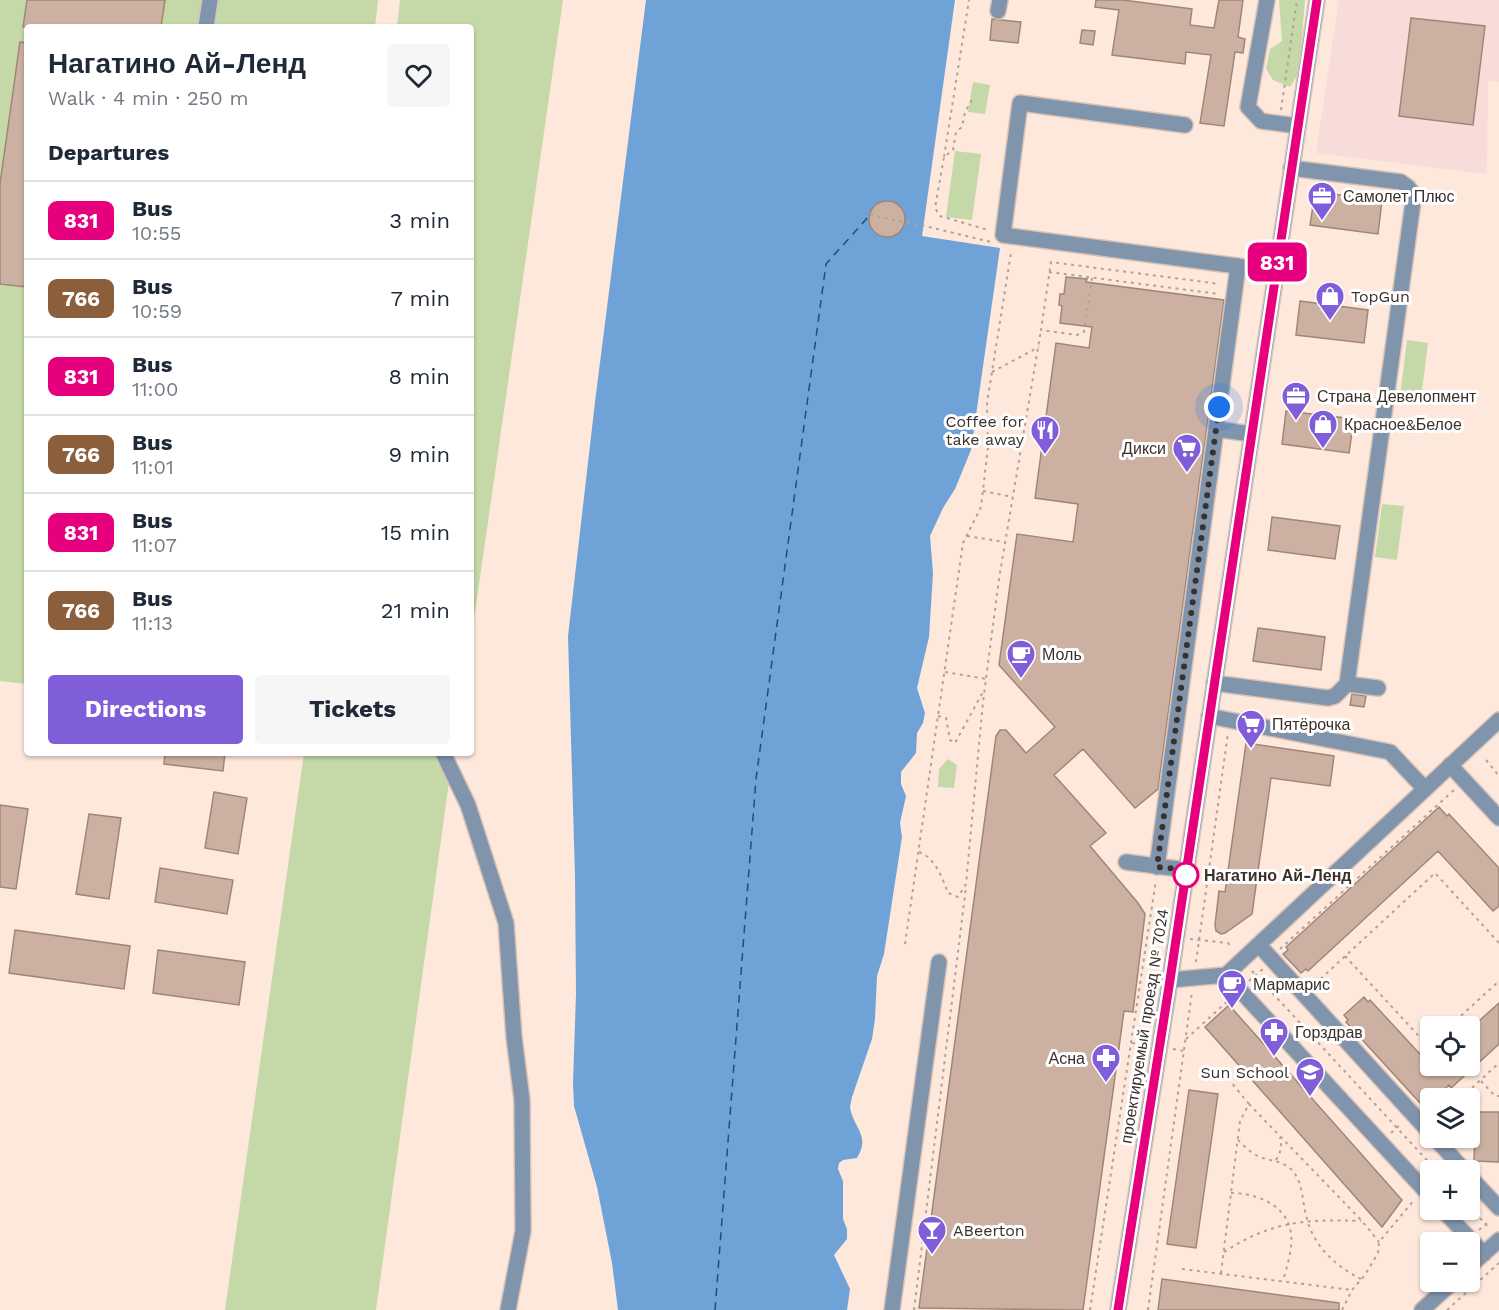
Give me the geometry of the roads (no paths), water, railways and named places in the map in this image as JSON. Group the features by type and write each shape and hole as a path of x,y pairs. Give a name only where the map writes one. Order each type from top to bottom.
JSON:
{"street":[{"path":"206,24 210,0"},
{"path":"1267,0 1248,107 1261,120 1298,126"},
{"name":"проектируемый проезд № 7024","path":"1118,1310 1187,870 1317,0"},
{"path":"1185,125 1020,104 997,242 1275,271"},
{"path":"1214,683 1328,698 1335,696 1347,684 1414,195 1401,182 1291,168"},
{"path":"1157,867 1238,266"},
{"path":"1216,429 1251,434"},
{"path":"1347,684 1378,688"},
{"path":"1209,716 1390,752 1424,788"},
{"path":"1170,980 1226,975 1424,788 1496,729"},
{"path":"444,756 468,805 506,923 514,1037 522,1100 523,1231 508,1310"},
{"path":"1450,765 1499,818"},
{"path":"1126,862 1187,870"},
{"path":"1259,945 1420,1122"},
{"path":"892,1310 939,962"},
{"path":"1226,975 1381,1142 1420,1191"},
{"path":"1443,1148 1455,1160"},
{"path":"1480,1191 1496,1213"},
{"path":"1453,1220 1484,1254"},
{"path":"1480,1257 1496,1236"},
{"path":"1422,1310 1442,1292"}],"water":[{"path":"646,0 955,0 922,236 1000,248 971,450 955,489 930,536 933,573 929,637 917,688 925,713 923,723 917,733 916,753 901,772 901,784 906,796 900,823 902,837 884,954 877,976 872,1039 850,1107 862,1137 861,1150 857,1158 843,1160 839,1163 838,1169 843,1181 843,1219 847,1229 847,1239 834,1255 850,1289 847,1310 618,1310 612,1263 597,1187 574,1106 575,876 568,636"}],"place":[{"name":"Самолет Плюс","path":"1322,222"},
{"name":"TopGun","path":"1330,322"},
{"name":"Страна Девелопмент","path":"1296,422"},
{"name":"Красное&Белое","path":"1323,450"},
{"name":"Coffee for take away","path":"1045,456"},
{"name":"Дикси","path":"1187,474"},
{"name":"Моль","path":"1021,680"},
{"name":"Пятёрочка","path":"1251,750"},
{"name":"Нагатино Ай-Ленд","path":"1186,875"},
{"name":"Мармарис","path":"1232,1010"},
{"name":"Горздрав","path":"1274,1058"},
{"name":"Асна","path":"1106,1084"},
{"name":"Sun School","path":"1310,1098"},
{"name":"ABeerton","path":"932,1256"}]}
